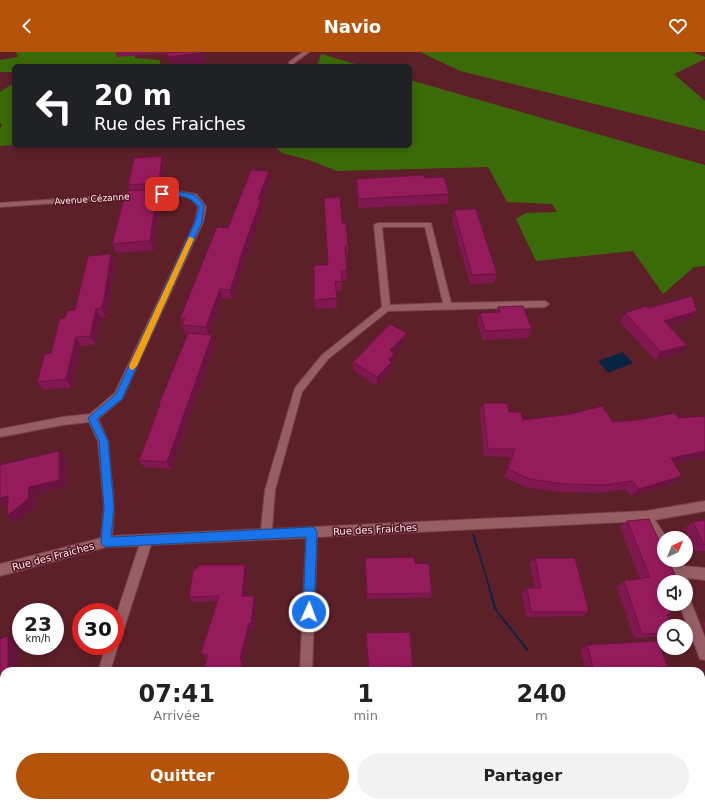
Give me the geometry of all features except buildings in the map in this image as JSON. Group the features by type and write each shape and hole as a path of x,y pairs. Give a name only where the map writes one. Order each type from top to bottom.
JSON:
{"street":[{"path":"291,63 306,52"},
{"name":"Avenue Cézanne","path":"0,205 177,193 193,196 202,206 199,222 119,396 92,418"},
{"path":"386,308 378,225 428,225 448,306"},
{"path":"266,534 270,490 298,391 325,357 386,308 545,304"},
{"path":"0,433 63,421 92,418 103,441 109,507 106,542"},
{"name":"Rue des Fraiches","path":"0,570 106,542 646,516 705,506"},
{"path":"646,516 657,533"},
{"path":"306,667 312,532"},
{"path":"124,610 147,540"},
{"path":"693,575 705,574"},
{"path":"688,611 705,654"},
{"path":"105,667 109,655"}],"green space":[{"path":"16,52 135,52 135,58 159,60 161,64 12,64 12,72 0,72 0,60 18,57"},
{"path":"420,52 692,52 705,57 705,59 674,74 705,101 705,131 460,71"},
{"path":"321,54 355,64 318,64"},
{"path":"412,81 705,165 705,266 694,267 663,294 633,251 536,261 516,219 526,213 557,212 552,204 507,202 488,167 337,171 309,160 282,153 277,148 412,148"},
{"path":"12,84 12,145 0,146 0,128 2,126 0,122 0,92"}],"water":[{"path":"623,352 633,363 608,373 598,361"},
{"path":"472,534 474,534 497,610 529,650 527,651 494,609"}],"slow traffic":[{"path":"133,366 191,239"}],"route":[{"path":"162,194 177,193 193,196 202,206 199,222 119,396 92,418 103,441 109,507 106,542 312,532 309,612"}]}
